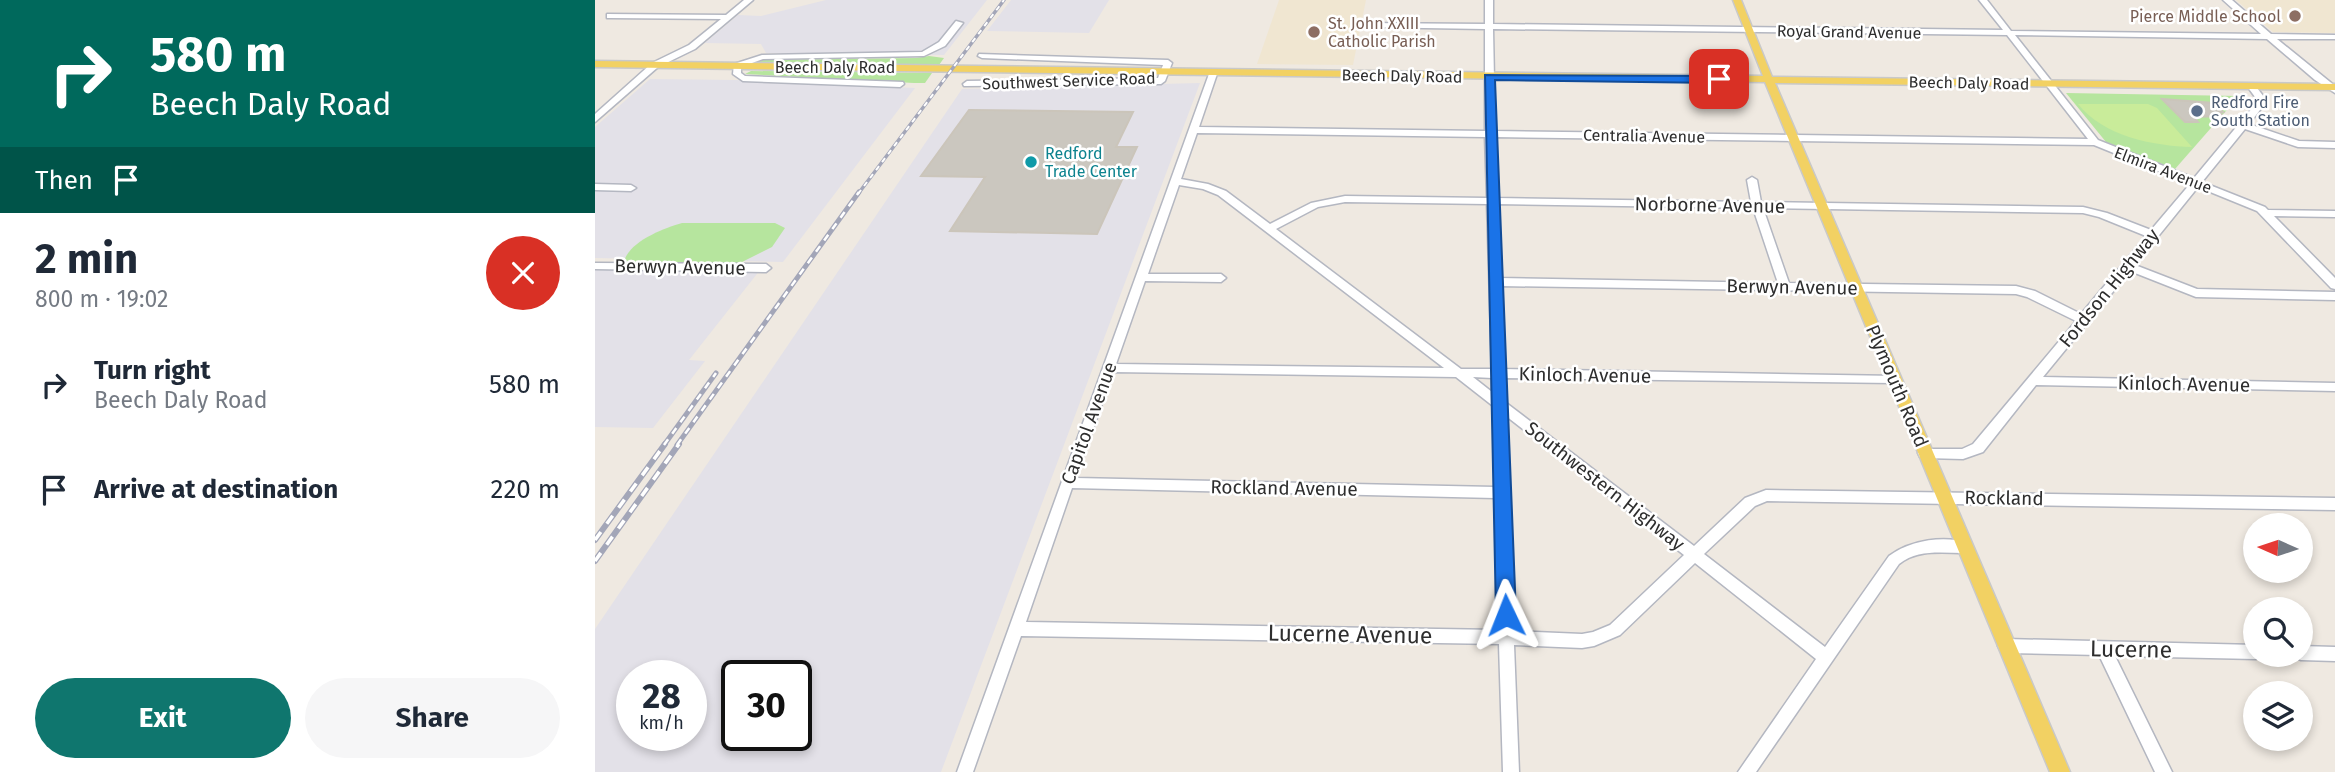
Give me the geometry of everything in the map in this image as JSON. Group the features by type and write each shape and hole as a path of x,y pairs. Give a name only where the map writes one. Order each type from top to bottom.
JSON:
{"main road":[{"name":"Plymouth Road","path":"1737,0 1792,138 2060,772"},
{"name":"Beech Daly Road","path":"595,64 2334,88"}],"street":[{"path":"598,122 626,91 656,65 692,47 749,0"},
{"path":"1489,0 1490,134 1511,772"},
{"name":"Elmira Avenue","path":"1983,0 2095,142 2254,205 2267,213 2335,285"},
{"path":"2227,0 2334,88"},
{"path":"610,16 728,18"},
{"path":"900,84 743,78 737,75 737,66 762,57 924,54 942,44 959,23"},
{"name":"Royal Grand Avenue","path":"1363,25 2335,37"},
{"path":"982,57 1168,63 1165,71"},
{"name":"Southwest Service Road","path":"967,84 1161,81 1165,71"},
{"name":"Capitol Avenue","path":"965,772 1213,74"},
{"name":"Fordson Highway","path":"1926,453 1963,454 1976,451 2263,101 2251,86"},
{"path":"626,91 637,92"},
{"path":"2243,125 2298,144 2335,145"},
{"name":"Centralia Avenue","path":"1193,130 2095,142"},
{"path":"1752,180 1757,205 1785,286"},
{"name":"Southwestern Highway","path":"1175,181 1216,190 1499,404 1826,657"},
{"path":"595,187 631,188"},
{"name":"Norborne Avenue","path":"1269,229 1315,205 1335,200 1493,201 2083,210 2153,235"},
{"path":"2267,213 2335,214"},
{"path":"2128,265 2196,293 2335,296"},
{"name":"Berwyn Avenue","path":"595,266 765,268"},
{"path":"1141,276 1221,278"},
{"name":"Berwyn Avenue","path":"1495,282 2016,290 2031,294 2083,320"},
{"name":"Kinloch Avenue","path":"1108,368 1893,379"},
{"name":"Kinloch Avenue","path":"2034,381 2335,387"},
{"name":"Rockland Avenue","path":"1067,483 1502,493"},
{"name":"Rockland","path":"1694,554 1750,502 1766,495 2335,504"},
{"path":"1747,772 1898,556 1921,547 1964,547"},
{"name":"Lucerne Avenue","path":"1016,629 1581,641 1608,634 1622,625 1694,554"},
{"name":"Lucerne","path":"2006,646 2243,652"},
{"path":"2103,648 2164,772"},
{"path":"2313,653 2335,654"}],"shaded area":[{"path":"826,0 987,0 944,55 766,53 761,44 705,43 738,15 761,16"},
{"path":"1011,0 1109,0 1089,33 987,31"},
{"name":"St. John XXIII Catholic Parish","path":"1279,0 1366,0 1353,65 1257,64"},
{"name":"Pierce Middle School","path":"2236,0 2335,0 2335,33 2273,32"},
{"path":"650,79 915,88 783,262 595,258 595,127"},
{"path":"1200,83 941,772 595,772 595,629 962,89"},
{"path":"595,269 760,270 689,360 705,361 653,428 595,427"}],"green space":[{"path":"929,56 944,58 939,65 756,62 761,60"},
{"path":"751,71 932,73 925,83 914,83 745,74"},
{"path":"2066,93 2239,96 2175,169 2106,142"},
{"path":"2078,104 2148,104 2157,108 2192,147 2130,137 2101,124"},
{"path":"682,223 775,223 785,228 772,247 736,265 624,262 639,242"}],"building":[{"name":"Redford Fire South Station","path":"2162,99 2214,103 2223,112 2220,112 2222,115 2219,116 2194,117 2198,122 2185,122"},
{"name":"Redford Trade Center","path":"969,110 1133,112 1116,147 1137,147 1097,234 950,231 985,177 921,176"}],"railway":[{"path":"858,194 1004,0"},
{"path":"677,445 859,192"},
{"path":"664,445 716,373"},
{"path":"595,540 665,444"},
{"path":"595,561 679,444"}],"place":[{"name":"Pierce Middle School","path":"2295,16"},
{"name":"St. John XXIII Catholic Parish","path":"1314,32"},
{"name":"Redford Fire South Station","path":"2197,111"},
{"name":"Redford Trade Center","path":"1031,162"}],"route":[{"path":"1506,615 1489,77 1719,79"}]}
